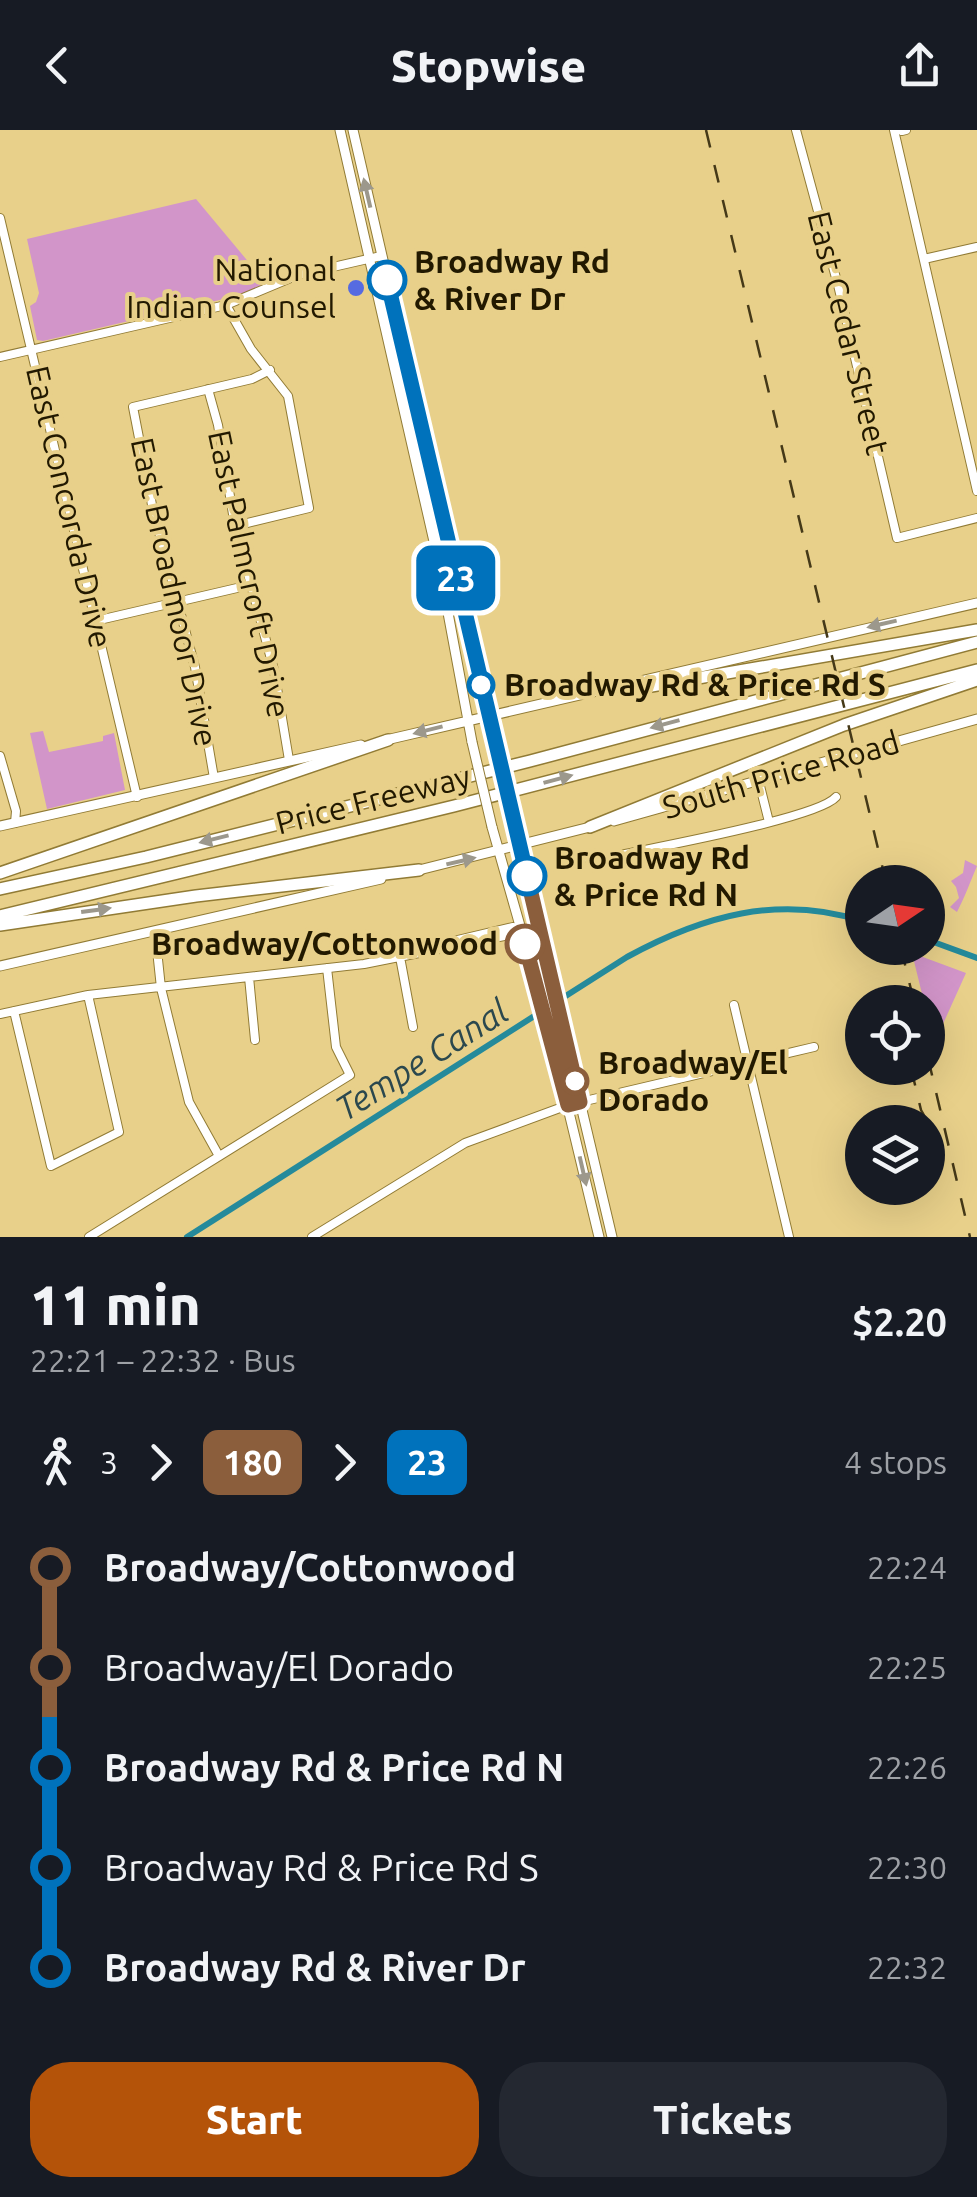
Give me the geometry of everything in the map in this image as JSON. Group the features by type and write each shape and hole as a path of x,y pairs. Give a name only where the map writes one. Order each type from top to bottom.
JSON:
{"highway":[{"path":"612,688 654,686 977,630"},
{"name":"Price Freeway","path":"0,889 511,766 977,642"},
{"name":"Price Freeway","path":"0,916 454,806 977,670"},
{"path":"590,827 860,720 977,680"},
{"path":"0,873 388,740"},
{"path":"0,925 196,896 420,870"}],"main road":[{"path":"340,130 438,558 472,742 498,852 547,1021 599,1237"},
{"path":"352,130 612,1237"},
{"path":"418,474 431,471"},
{"path":"438,558 451,556"},
{"path":"0,826 977,603"},
{"name":"South Price Road","path":"0,966 498,852 977,719"},
{"path":"520,928 530,935 542,971 555,993"}],"street":[{"name":"East Cedar Street","path":"796,130 839,289 897,538 977,518"},
{"path":"894,130 977,490"},
{"name":"East Concorda Drive","path":"0,218 137,797"},
{"path":"924,259 977,247"},
{"path":"0,356 226,305 298,276 382,256"},
{"path":"226,305 251,349 288,396 309,508 235,526"},
{"path":"208,389 252,379 270,370"},
{"name":"East Broadmoor Drive","path":"208,389 134,407 153,510 195,667 214,778"},
{"name":"East Palmcroft Drive","path":"208,389 235,526 274,670 289,760"},
{"path":"95,622 250,585"},
{"path":"0,756 16,811 15,823"},
{"path":"759,782 769,822"},
{"path":"581,856 600,859 769,822 825,807 836,797"},
{"path":"420,952 520,928"},
{"path":"0,1014 88,995 400,957 514,934 520,928"},
{"path":"155,931 162,988 188,1102 219,1156"},
{"path":"466,945 474,936"},
{"path":"400,957 413,1027"},
{"path":"89,1237 350,1075 336,1047 327,968"},
{"path":"249,977 256,1040"},
{"path":"14,1012 51,1166 119,1132 88,995"},
{"path":"734,1005 788,1237"},
{"path":"312,1237 465,1143 568,1105 814,1047"}],"shaded area":[{"path":"196,199 266,283 241,295 37,340 30,306 39,293 27,239"},
{"path":"43,731 49,752 103,741 103,736 114,733 125,790 47,809 30,733"},
{"path":"965,860 977,866 957,912 950,907 959,898 951,881 963,873"},
{"path":"915,965 944,965 966,973 945,1020 945,985 920,985"}],"waterway":[{"name":"Tempe Canal","path":"187,1237 627,957 655,943 712,920 742,914 801,909 845,917"},
{"name":"Tempe Canal","path":"945,946 977,958"}],"railway":[{"path":"706,130 882,865"},
{"path":"905,965 910,985"},
{"path":"915,1085 920,1105"},
{"path":"934,1085 970,1237"}],"bus line":[{"name":"23","path":"387,280 527,876"},
{"name":"180","path":"525,944 568,1105 580,1102 527,876"}],"place":[{"name":"Broadway Rd & River Dr","path":"387,280"},
{"name":"National Indian Counsel","path":"356,288"},
{"name":"Broadway Rd & Price Rd S","path":"481,685"},
{"name":"Broadway Rd & Price Rd N","path":"527,876"},
{"name":"Broadway/Cottonwood","path":"525,944"},
{"name":"Broadway/El Dorado","path":"575,1081"}]}
